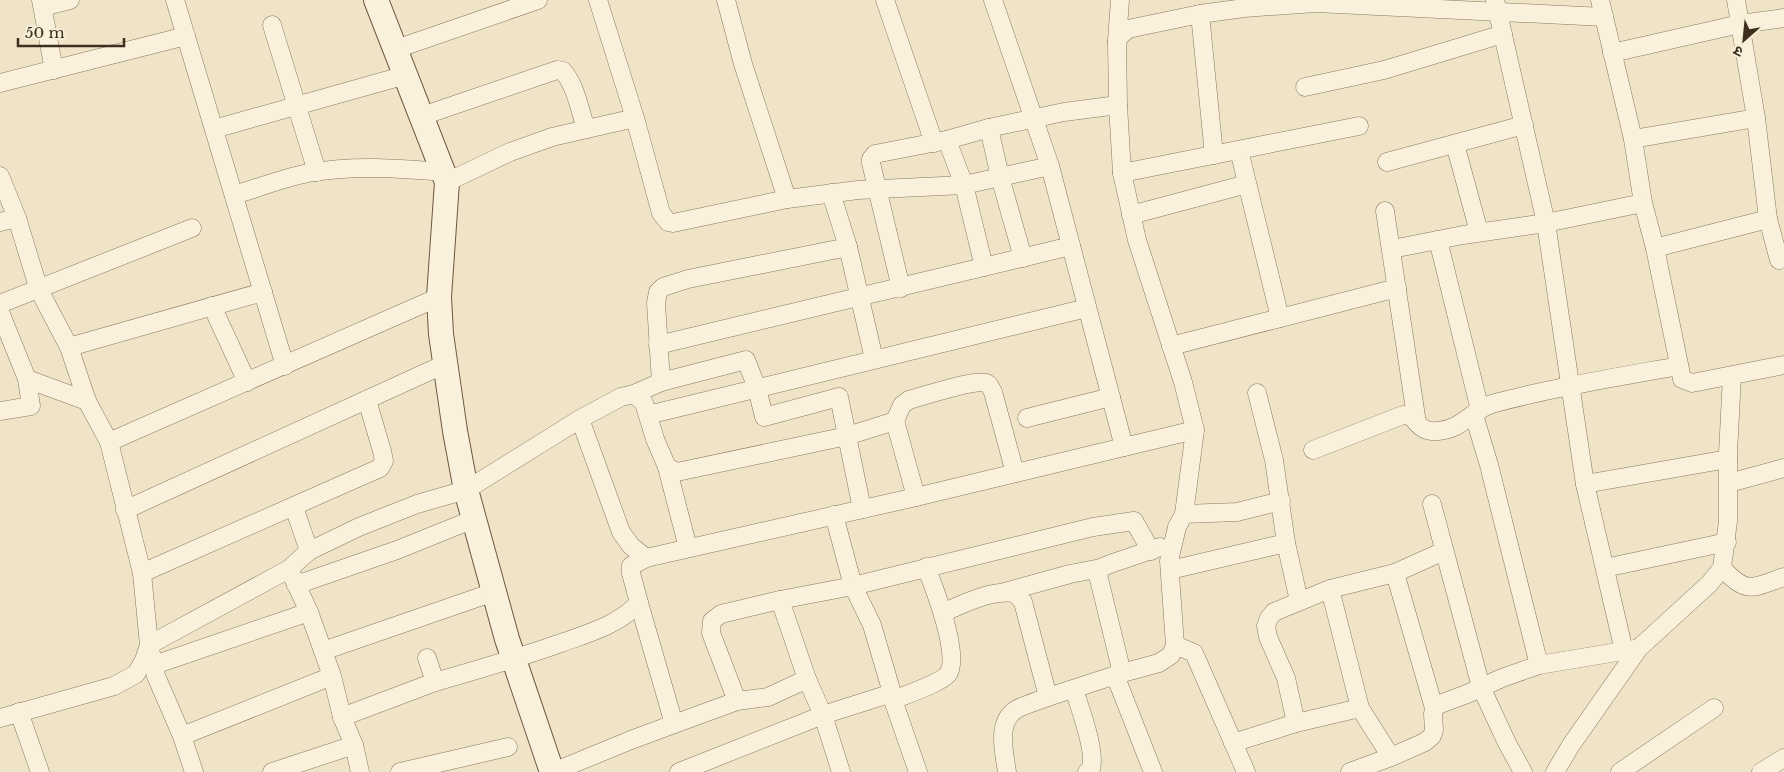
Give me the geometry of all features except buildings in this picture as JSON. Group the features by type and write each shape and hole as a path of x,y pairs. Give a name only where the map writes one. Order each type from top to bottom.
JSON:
{"street":[{"path":"54,70 42,4 70,0"},
{"path":"175,0 285,366"},
{"path":"376,0 445,177 439,297 445,364 455,431 466,490 494,592 514,660 552,772 631,740 737,702 768,697 806,679"},
{"path":"396,48 538,0"},
{"path":"598,0 635,118 660,213 668,222 673,223 787,199 831,193 964,185 1050,166"},
{"path":"726,0 743,64 787,199"},
{"path":"885,0 940,142 964,185 984,267"},
{"path":"993,0 1050,166 1124,447"},
{"path":"1007,772 1003,728 1007,718 1017,709 1118,674 1158,663 1171,655 1175,645 1169,561 1173,543 1184,514 1195,430 1192,413 1137,240 1122,173 1118,105 1120,0"},
{"path":"1736,0 1756,118 1768,219 1779,260"},
{"path":"1118,41 1128,28 1264,3 1316,1 1602,8 1633,139 1643,203 1656,248 1682,379 1692,383 1784,365"},
{"path":"1497,5 1546,223 1585,484 1605,568 1632,649"},
{"path":"1200,14 1214,155"},
{"path":"1612,53 1740,24 1784,18"},
{"path":"272,25 317,172"},
{"path":"1305,87 1384,70 1503,34"},
{"path":"0,83 186,36"},
{"path":"422,116 557,70 563,71 567,76 586,129"},
{"path":"214,129 406,76"},
{"path":"900,288 871,164 875,154 940,142 988,128 1064,112 1118,105"},
{"path":"234,195 306,173 337,169 397,167 445,177 552,137 635,118"},
{"path":"1633,139 1756,118"},
{"path":"1388,162 1524,125"},
{"path":"1122,173 1359,126"},
{"path":"988,128 1023,258"},
{"path":"1455,144 1479,232"},
{"path":"1239,150 1280,318"},
{"path":"0,176 17,218 39,290 69,347 86,401 109,442 142,573 149,645 155,670 182,736 194,772"},
{"path":"1131,215 1247,184"},
{"path":"831,193 848,247 874,359"},
{"path":"1392,249 1479,232 1546,223 1643,203"},
{"path":"1386,211 1417,423"},
{"path":"0,222 17,218"},
{"path":"1656,248 1768,219"},
{"path":"0,304 192,228"},
{"path":"1438,240 1489,465 1539,665"},
{"path":"658,345 1071,246"},
{"path":"661,382 656,303 658,292 663,287 688,279 848,247"},
{"path":"1171,346 1397,288"},
{"path":"69,347 263,292"},
{"path":"109,442 439,297"},
{"path":"212,306 247,382"},
{"path":"648,414 1087,308"},
{"path":"0,312 27,379 31,406 0,411"},
{"path":"136,674 144,660 149,645 289,568 309,551 359,527 417,504 466,490 580,419 621,397 634,394 661,382 746,360 757,388 764,417 839,397 862,509"},
{"path":"125,510 445,364"},
{"path":"1312,450 1403,415 1409,416 1425,430 1430,432 1441,431 1452,429 1462,424 1496,402 1569,385 1680,366"},
{"path":"1555,772 1632,649 1709,584 1722,568 1727,542 1732,376"},
{"path":"27,379 86,401"},
{"path":"916,497 895,421 902,404 909,400 970,384 986,383 990,386 1015,473"},
{"path":"1257,393 1274,460 1286,543 1299,601"},
{"path":"634,394 644,403 655,439 667,467 688,548"},
{"path":"1027,418 1111,397"},
{"path":"142,573 380,468 384,461 367,400"},
{"path":"580,419 621,532 630,546 646,558"},
{"path":"667,467 677,472 688,470 847,436 895,421"},
{"path":"674,724 639,603 631,566 646,558 916,497 1195,430"},
{"path":"1585,484 1728,459"},
{"path":"1729,483 1784,468"},
{"path":"1184,514 1237,512 1281,502"},
{"path":"1432,504 1481,687 1523,772"},
{"path":"294,506 309,551"},
{"path":"834,515 852,586 872,625 892,697 918,772"},
{"path":"296,585 397,550 474,519"},
{"path":"737,702 711,633 712,621 721,614 852,586 1093,527 1134,521 1151,551"},
{"path":"1605,568 1727,542"},
{"path":"944,612 990,595 1101,568 1173,543"},
{"path":"1170,570 1286,543"},
{"path":"1296,723 1286,678 1268,637 1266,626 1274,612 1330,589 1395,573 1444,551"},
{"path":"679,772 823,715 892,697 940,680 948,673 952,663 944,612 926,567"},
{"path":"289,568 309,612 332,676 342,717 354,745 360,772"},
{"path":"1101,568 1098,575 1118,674 1153,772"},
{"path":"1722,568 1737,583 1746,587 1758,586 1784,577"},
{"path":"1350,772 1391,757 1424,742 1432,736 1434,730 1434,708 1395,573"},
{"path":"1330,589 1360,708 1391,757"},
{"path":"323,651 494,592"},
{"path":"1005,592 1015,593 1023,602 1048,698"},
{"path":"780,600 806,679 823,715 841,772"},
{"path":"342,717 435,682 514,660 602,628 639,603"},
{"path":"0,718 114,686 136,674 155,670 309,612"},
{"path":"1175,645 1194,653 1246,772"},
{"path":"1434,708 1502,678 1539,665 1632,649"},
{"path":"427,658 435,682"},
{"path":"182,736 332,676"},
{"path":"1074,689 1092,750 1093,762 1091,769 1087,772"},
{"path":"1233,743 1296,723 1360,708"},
{"path":"1620,772 1714,708"},
{"path":"19,712 40,772"},
{"path":"272,772 354,745"},
{"path":"400,772 508,747"},
{"path":"1761,772 1784,758"}]}
